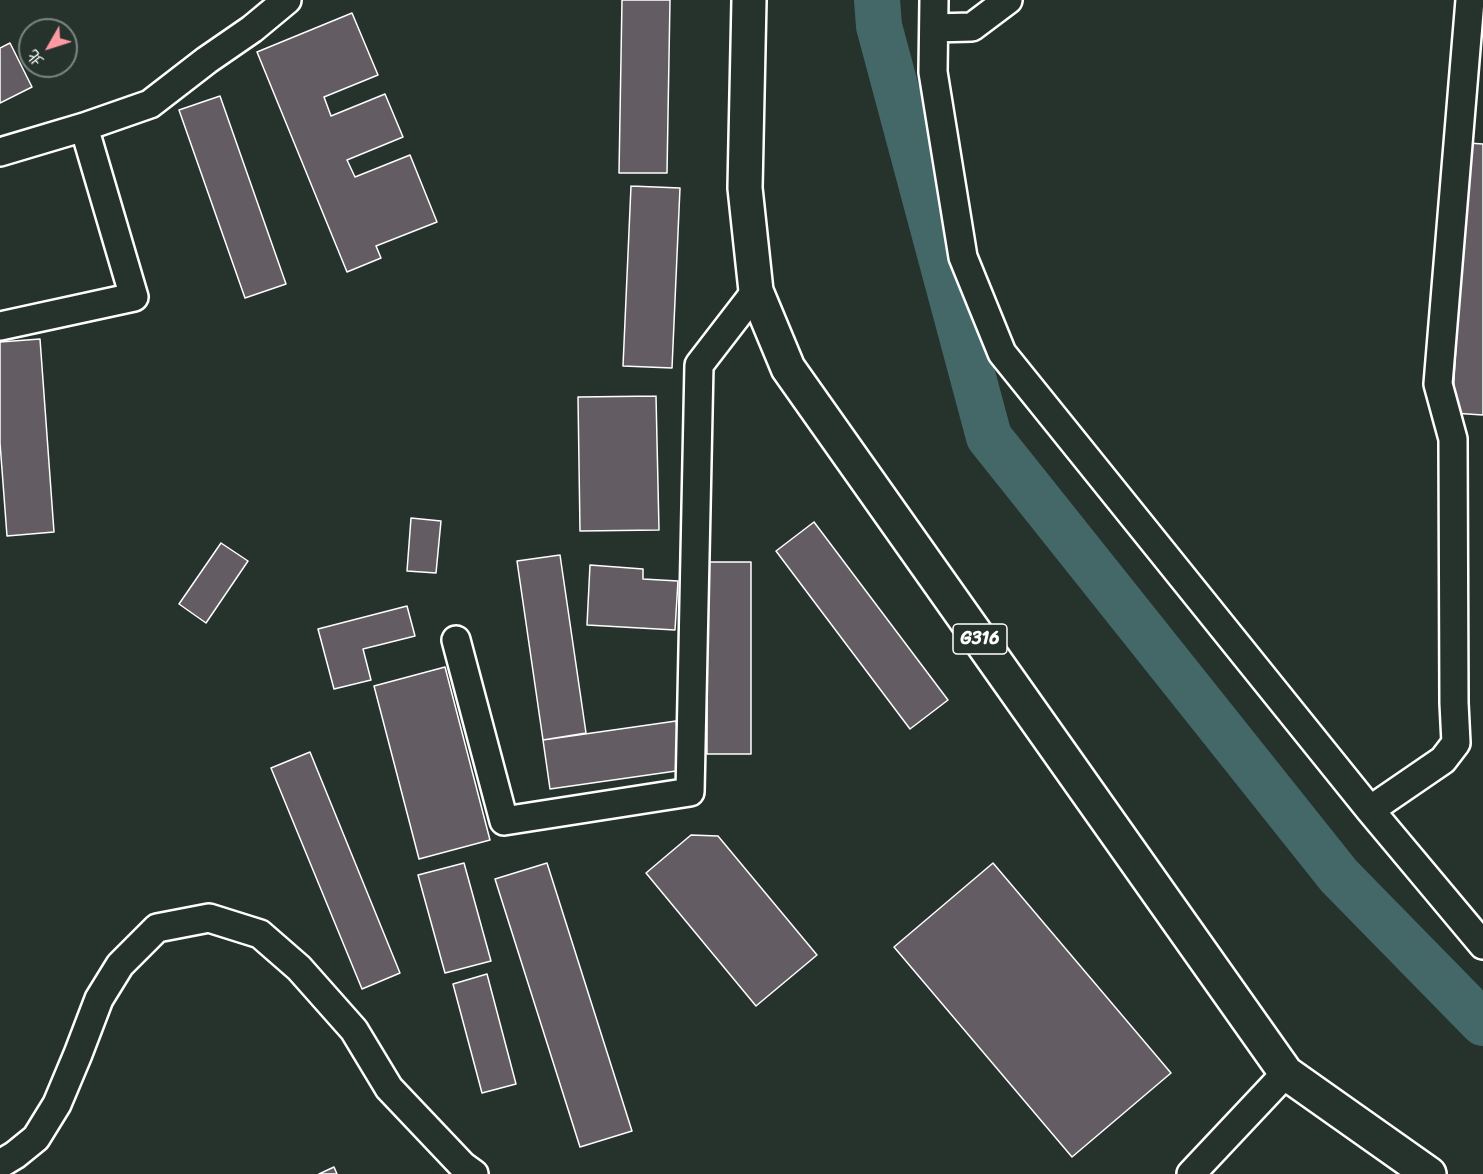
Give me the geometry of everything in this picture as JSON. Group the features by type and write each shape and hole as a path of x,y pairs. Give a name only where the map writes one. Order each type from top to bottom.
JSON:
{"highway":[{"name":"G316","path":"748,0 745,188 756,291 788,368 1286,1073 1429,1174"}],"street":[{"path":"0,152 150,104 252,29 286,0"},
{"path":"934,0 933,72 963,257 1002,352 1370,810 1483,945"},
{"path":"934,28 972,27 1008,0"},
{"path":"1370,810 1443,760 1456,743 1453,439 1438,384 1470,0"},
{"path":"0,326 134,297 84,127"},
{"path":"456,640 504,821 690,792 699,364 756,291"},
{"path":"0,1164 36,1138 57,1104 99,999 120,965 157,928 209,918 260,934 298,969 354,1030 389,1088 463,1166 474,1174"},
{"path":"1191,1174 1286,1073"}],"building":[{"path":"622,0 670,0 667,173 619,173"},
{"path":"352,13 378,75 324,97 331,116 385,94 403,137 347,160 355,177 410,155 437,222 376,246 381,258 347,272 257,52"},
{"path":"10,43 18,59 18,78 28,78 32,87 0,103 0,48"},
{"path":"220,96 286,284 245,298 179,110"},
{"path":"1468,143 1483,144 1483,415 1452,413"},
{"path":"631,186 680,188 672,368 623,366"},
{"path":"40,339 54,532 7,536 0,443 0,342"},
{"path":"656,396 659,530 580,531 578,397"},
{"path":"411,518 441,521 436,573 407,571"},
{"path":"814,522 948,700 910,729 776,551"},
{"path":"221,543 248,561 206,623 179,604"},
{"path":"560,555 586,733 543,740 517,561"},
{"path":"707,562 751,562 751,754 707,754"},
{"path":"590,565 643,569 643,579 678,581 675,630 587,625"},
{"path":"407,606 415,636 363,649 371,680 334,689 318,629"},
{"path":"445,667 490,840 419,859 374,686"},
{"path":"676,721 683,770 550,789 543,740"},
{"path":"310,752 400,973 362,989 271,768"},
{"path":"691,835 718,836 817,955 756,1006 646,873"},
{"path":"464,863 491,961 445,973 418,875"},
{"path":"547,863 632,1131 580,1147 495,879"},
{"path":"993,863 1171,1073 1072,1157 894,947"},
{"path":"487,974 516,1084 482,1093 453,984"},
{"path":"334,1167 337,1174 319,1174"}],"waterway":[{"path":"877,0 879,26 989,437 1339,876 1483,1023"}]}
